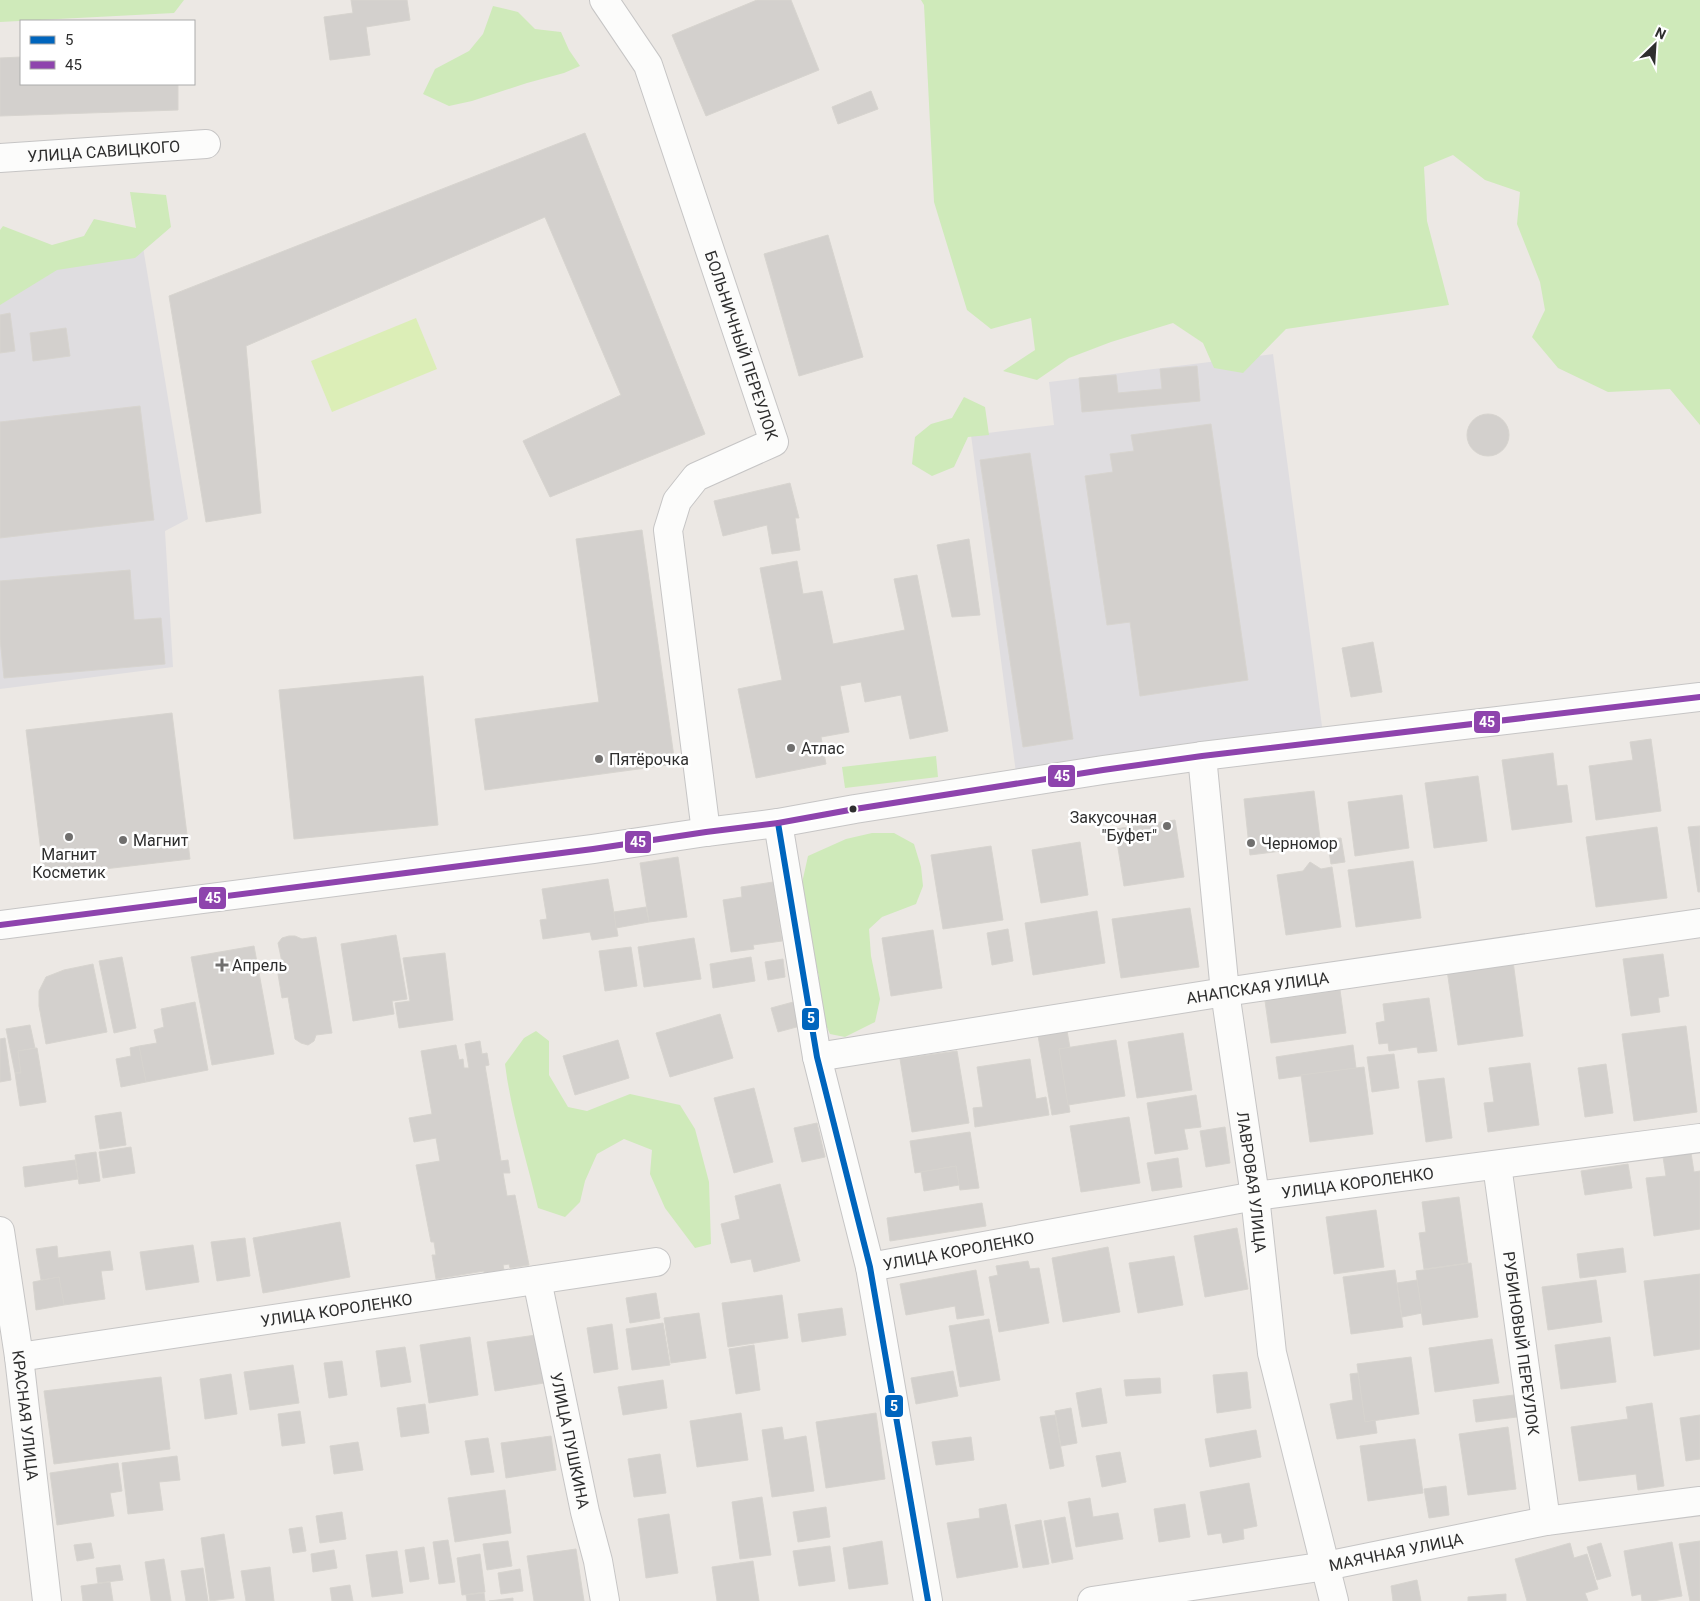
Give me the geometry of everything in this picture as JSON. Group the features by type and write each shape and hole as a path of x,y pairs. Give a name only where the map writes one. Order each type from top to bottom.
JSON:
{"street":[{"name":"БОЛЬНИЧНЫЙ ПЕРЕУЛОК","path":"604,0 648,65 774,442 696,477 677,501 668,530 706,832"},
{"name":"УЛИЦА САВИЦКОГО","path":"0,158 206,144"},
{"path":"0,925 593,849 778,823 855,809 1202,756 1700,697"},
{"name":"ЛАВРОВАЯ УЛИЦА","path":"1202,756 1225,992 1255,1196 1272,1352 1334,1601"},
{"path":"778,823 817,1057 870,1267 928,1601"},
{"name":"АНАПСКАЯ УЛИЦА","path":"817,1057 1225,992 1700,923"},
{"name":"УЛИЦА КОРОЛЕНКО","path":"870,1267 1255,1196 1700,1138"},
{"name":"РУБИНОВЫЙ ПЕРЕУЛОК","path":"1497,1165 1546,1521"},
{"name":"КРАСНАЯ УЛИЦА","path":"0,1231 19,1357 47,1601"},
{"name":"УЛИЦА КОРОЛЕНКО","path":"19,1357 656,1262"},
{"name":"УЛИЦА ПУШКИНА","path":"537,1280 605,1601"},
{"name":"МАЯЧНАЯ УЛИЦА","path":"1092,1601 1326,1566 1546,1521 1700,1501"}],"shaded area":[{"path":"142,241 188,519 165,531 173,667 0,689 0,262"},
{"path":"1273,354 1323,734 1016,773 971,435 1054,425 1049,382"}],"green space":[{"path":"0,0 184,0 174,13 0,22"},
{"path":"921,0 1700,0 1700,425 1670,389 1608,392 1558,368 1532,337 1545,310 1540,282 1517,224 1520,192 1485,180 1453,155 1424,167 1427,221 1449,305 1286,329 1243,373 1214,368 1203,343 1173,323 1111,342 1069,358 1037,380 1003,371 1035,350 1031,318 991,329 967,310 934,202 924,5"},
{"path":"493,6 518,12 535,29 561,32 569,50 580,66 564,73 472,101 449,106 423,94 435,69 469,51 483,34"},
{"path":"130,192 166,195 171,227 135,258 57,270 0,305 0,230 3,226 52,245 84,236 94,219 136,228"},
{"path":"416,318 437,369 332,412 311,361"},
{"path":"964,397 985,407 989,435 968,437 954,467 932,476 912,464 915,437 931,424 952,418"},
{"path":"936,756 938,777 845,788 842,767"},
{"path":"872,833 894,833 914,844 921,867 923,886 916,904 882,917 869,929 871,956 880,999 875,1022 845,1037 830,1034 817,1006 819,977 800,892 808,856 846,839"},
{"path":"536,1031 549,1041 549,1075 568,1107 587,1111 630,1094 680,1105 695,1129 709,1182 711,1244 695,1248 665,1208 650,1174 652,1150 624,1139 597,1154 585,1181 580,1202 565,1217 538,1208 515,1118 505,1064 524,1038"}],"building":[{"path":"351,0 407,0 410,20 366,27 370,55 330,60 324,17 353,13"},
{"path":"757,0 791,0 819,70 706,116 672,35"},
{"path":"20,57 20,85 178,85 178,110 0,116 0,58"},
{"path":"871,91 878,109 838,124 832,107"},
{"path":"585,133 705,434 550,497 523,441 621,395 545,217 246,346 261,513 206,522 169,296"},
{"path":"828,235 863,357 799,376 764,254"},
{"path":"10,313 15,351 0,353 0,315"},
{"path":"66,328 70,356 33,361 30,333"},
{"path":"1197,366 1200,401 1082,412 1079,378 1116,375 1118,393 1162,389 1160,369"},
{"path":"140,406 154,520 0,538 0,422"},
{"path":"1492,414 1500,417 1506,423 1509,435 1506,447 1500,453 1484,456 1476,453 1470,447 1467,431 1470,423 1476,417"},
{"path":"1211,424 1248,680 1140,696 1130,622 1107,625 1085,476 1113,472 1110,454 1134,451 1131,435"},
{"path":"1030,453 1073,739 1023,747 980,460"},
{"path":"790,483 799,518 795,518 800,550 772,554 767,525 723,536 714,501"},
{"path":"642,530 675,764 485,790 475,719 599,702 576,539"},
{"path":"969,539 980,615 952,617 937,545"},
{"path":"797,561 803,594 822,591 833,644 905,630 894,579 917,575 948,731 910,739 901,695 865,702 861,682 840,686 849,732 821,737 826,764 756,778 738,689 782,680 760,568"},
{"path":"130,570 134,620 161,618 165,664 4,678 0,639 0,581"},
{"path":"1373,642 1382,692 1351,697 1342,648"},
{"path":"423,676 438,825 294,839 279,690"},
{"path":"172,713 190,859 44,876 26,730"},
{"path":"1651,739 1661,811 1596,820 1589,766 1633,760 1630,742"},
{"path":"1553,753 1557,786 1567,785 1572,822 1512,830 1502,760"},
{"path":"1478,776 1487,841 1434,848 1425,783"},
{"path":"1314,791 1321,846 1250,855 1244,799"},
{"path":"1402,795 1409,848 1355,856 1348,802"},
{"path":"1175,820 1184,877 1124,886 1115,829"},
{"path":"1700,826 1700,892 1698,892 1688,827"},
{"path":"1657,827 1667,898 1596,907 1586,837"},
{"path":"1341,838 1345,862 1331,864 1327,839"},
{"path":"1080,842 1088,895 1041,903 1032,850"},
{"path":"991,846 1003,920 943,929 931,855"},
{"path":"678,857 687,917 649,922 640,863"},
{"path":"1413,861 1421,918 1356,927 1348,870"},
{"path":"1310,862 1321,869 1332,867 1341,927 1286,935 1277,875 1303,871"},
{"path":"608,879 618,936 592,940 590,932 543,939 540,920 547,919 542,889"},
{"path":"773,882 782,941 753,945 754,949 731,952 723,900 742,897 741,887"},
{"path":"646,907 649,922 616,928 614,912"},
{"path":"1190,908 1199,967 1121,978 1112,919"},
{"path":"1097,911 1105,963 1033,975 1025,923"},
{"path":"1008,929 1013,961 992,965 987,933"},
{"path":"933,930 942,988 891,996 882,938"},
{"path":"396,935 407,999 392,1001 394,1014 353,1021 341,944"},
{"path":"289,936 302,939 316,937 332,1033 316,1035 314,1041 308,1045 295,1039 288,997 282,998 277,968 283,967 278,943 282,938"},
{"path":"694,938 701,979 644,987 638,947"},
{"path":"254,946 274,1054 212,1065 191,957"},
{"path":"631,947 637,986 605,991 599,951"},
{"path":"445,953 453,1020 399,1028 395,1003 410,1001 403,958"},
{"path":"1663,954 1669,996 1658,998 1660,1012 1631,1016 1623,959"},
{"path":"122,957 136,1028 114,1033 99,961"},
{"path":"751,957 755,981 713,988 710,964"},
{"path":"783,959 785,977 768,980 765,962"},
{"path":"1513,961 1523,1036 1458,1045 1447,970"},
{"path":"93,964 107,1032 46,1044 39,1006 39,991 46,977 64,970"},
{"path":"1340,990 1346,1033 1271,1043 1265,1001"},
{"path":"1429,998 1437,1051 1418,1053 1417,1047 1389,1051 1388,1043 1379,1044 1376,1023 1385,1021 1383,1004"},
{"path":"797,1001 804,1025 778,1032 771,1008"},
{"path":"195,1002 208,1070 146,1082 139,1046 157,1043 154,1030 164,1027 161,1009"},
{"path":"720,1014 733,1058 670,1077 656,1033"},
{"path":"30,1025 35,1048 18,1051 21,1073 15,1073 6,1029"},
{"path":"1066,1025 1070,1048 1059,1049 1070,1112 1052,1115 1037,1030"},
{"path":"1686,1026 1697,1112 1634,1121 1622,1034"},
{"path":"1183,1033 1192,1090 1137,1098 1128,1042"},
{"path":"5,1038 11,1080 0,1082 0,1039"},
{"path":"618,1040 629,1078 575,1095 563,1056"},
{"path":"1116,1040 1125,1096 1068,1105 1059,1049"},
{"path":"480,1041 482,1054 487,1053 489,1065 485,1066 501,1161 508,1160 510,1173 503,1173 507,1196 515,1195 529,1265 510,1268 509,1264 503,1265 504,1270 484,1273 484,1271 436,1279 432,1255 436,1255 434,1242 431,1242 416,1165 440,1161 436,1138 414,1142 409,1118 432,1114 421,1051 456,1045 459,1060 463,1059 464,1068 469,1068 465,1044"},
{"path":"1353,1045 1356,1068 1279,1079 1276,1057"},
{"path":"139,1046 146,1082 121,1087 116,1059 131,1056 130,1048"},
{"path":"37,1048 46,1102 20,1106 15,1073 21,1073 18,1051"},
{"path":"957,1051 969,1123 912,1132 900,1059"},
{"path":"1394,1054 1399,1088 1372,1092 1367,1057"},
{"path":"1030,1059 1036,1099 1046,1097 1049,1115 975,1127 973,1108 983,1107 977,1067"},
{"path":"1530,1063 1539,1125 1488,1132 1484,1103 1494,1102 1489,1068"},
{"path":"1606,1064 1613,1113 1585,1117 1578,1068"},
{"path":"1364,1067 1373,1134 1310,1142 1301,1075"},
{"path":"1444,1078 1452,1138 1426,1142 1418,1081"},
{"path":"754,1088 773,1162 734,1173 714,1098"},
{"path":"1196,1095 1201,1127 1184,1129 1188,1149 1155,1154 1147,1103"},
{"path":"121,1112 126,1145 100,1149 95,1116"},
{"path":"1129,1117 1140,1183 1081,1192 1070,1126"},
{"path":"817,1123 825,1157 802,1162 794,1128"},
{"path":"1225,1127 1230,1163 1206,1167 1200,1131"},
{"path":"970,1132 979,1188 960,1190 956,1166 915,1173 910,1141"},
{"path":"131,1147 135,1173 103,1178 99,1152"},
{"path":"96,1152 100,1181 79,1184 75,1155"},
{"path":"1691,1153 1694,1172 1700,1171 1700,1229 1654,1236 1646,1178 1666,1176 1663,1157"},
{"path":"1178,1158 1182,1187 1152,1191 1147,1163"},
{"path":"75,1160 78,1179 25,1187 23,1167"},
{"path":"1628,1164 1632,1188 1585,1195 1581,1171"},
{"path":"956,1166 959,1185 924,1191 921,1172"},
{"path":"780,1184 800,1261 754,1272 751,1259 731,1263 721,1224 740,1219 735,1196"},
{"path":"1459,1197 1468,1263 1424,1269 1419,1233 1426,1232 1422,1202"},
{"path":"982,1203 986,1226 890,1241 887,1218"},
{"path":"1376,1210 1384,1267 1334,1274 1326,1217"},
{"path":"340,1222 350,1277 263,1293 253,1238"},
{"path":"1237,1228 1248,1289 1205,1297 1194,1236"},
{"path":"245,1238 250,1276 217,1281 211,1242"},
{"path":"193,1245 199,1282 146,1290 140,1252"},
{"path":"57,1246 58,1258 110,1251 113,1270 101,1271 105,1299 64,1305 59,1277 41,1280 36,1249"},
{"path":"1108,1247 1120,1312 1063,1322 1052,1258"},
{"path":"1623,1248 1626,1272 1580,1278 1577,1254"},
{"path":"1174,1256 1183,1305 1138,1313 1129,1263"},
{"path":"1028,1261 1030,1269 1039,1268 1049,1323 999,1332 989,1277 998,1275 996,1266"},
{"path":"1471,1263 1478,1317 1423,1325 1416,1271"},
{"path":"976,1270 984,1315 957,1319 955,1306 906,1315 900,1284"},
{"path":"1395,1270 1403,1327 1351,1334 1343,1277"},
{"path":"1700,1274 1700,1349 1654,1356 1644,1281"},
{"path":"59,1277 64,1305 36,1310 33,1282"},
{"path":"1417,1280 1422,1313 1402,1317 1397,1283"},
{"path":"1596,1280 1602,1322 1548,1330 1542,1287"},
{"path":"656,1293 660,1318 630,1323 626,1298"},
{"path":"782,1295 788,1338 728,1347 722,1303"},
{"path":"842,1308 846,1335 802,1342 798,1314"},
{"path":"699,1313 706,1358 671,1363 664,1318"},
{"path":"989,1319 1000,1380 960,1387 949,1326"},
{"path":"663,1323 670,1365 632,1370 626,1329"},
{"path":"612,1324 618,1369 594,1373 587,1328"},
{"path":"536,1335 544,1383 495,1391 487,1342"},
{"path":"470,1337 478,1395 429,1403 420,1345"},
{"path":"1610,1337 1616,1382 1561,1389 1555,1345"},
{"path":"1492,1339 1499,1383 1435,1392 1429,1348"},
{"path":"754,1345 760,1390 736,1394 729,1349"},
{"path":"405,1347 411,1382 381,1387 376,1351"},
{"path":"1411,1357 1419,1414 1365,1422 1357,1364"},
{"path":"342,1361 347,1395 329,1398 324,1363"},
{"path":"293,1365 299,1403 250,1410 244,1372"},
{"path":"953,1371 958,1396 916,1404 911,1378"},
{"path":"1247,1372 1251,1408 1217,1413 1213,1375"},
{"path":"1358,1373 1365,1422 1375,1420 1377,1433 1337,1439 1330,1404 1353,1400 1350,1374"},
{"path":"231,1374 237,1414 205,1419 200,1379"},
{"path":"161,1377 170,1449 54,1464 44,1391"},
{"path":"1160,1378 1161,1393 1126,1396 1124,1380"},
{"path":"663,1380 667,1408 623,1415 618,1387"},
{"path":"1101,1388 1107,1423 1082,1427 1076,1393"},
{"path":"1514,1395 1517,1417 1476,1422 1473,1400"},
{"path":"1652,1403 1664,1486 1638,1490 1636,1474 1579,1481 1571,1427 1628,1419 1626,1407"},
{"path":"425,1404 429,1433 401,1437 397,1408"},
{"path":"1071,1408 1077,1443 1061,1446 1055,1411"},
{"path":"300,1411 305,1443 282,1446 278,1414"},
{"path":"741,1413 748,1460 697,1467 690,1421"},
{"path":"876,1413 885,1479 826,1488 816,1422"},
{"path":"1055,1415 1064,1466 1050,1469 1040,1417"},
{"path":"1700,1415 1700,1459 1686,1461 1680,1418"},
{"path":"782,1427 784,1440 806,1436 814,1491 772,1497 762,1430"},
{"path":"1508,1427 1516,1489 1468,1495 1459,1434"},
{"path":"1256,1430 1261,1457 1210,1467 1205,1439"},
{"path":"551,1436 556,1470 506,1478 501,1443"},
{"path":"971,1437 974,1460 936,1465 932,1442"},
{"path":"488,1438 494,1472 471,1475 465,1441"},
{"path":"1415,1439 1423,1493 1368,1501 1360,1446"},
{"path":"358,1442 363,1470 334,1474 330,1446"},
{"path":"1120,1452 1126,1482 1102,1487 1096,1456"},
{"path":"660,1454 666,1493 634,1497 628,1459"},
{"path":"177,1456 180,1480 159,1482 163,1510 128,1514 122,1463"},
{"path":"118,1463 122,1491 110,1493 114,1516 57,1525 50,1473"},
{"path":"1249,1483 1257,1526 1243,1529 1244,1539 1223,1543 1221,1533 1208,1535 1200,1492"},
{"path":"1446,1486 1449,1515 1429,1518 1424,1489"},
{"path":"505,1490 511,1533 455,1542 448,1498"},
{"path":"762,1497 771,1555 740,1559 732,1502"},
{"path":"1090,1498 1093,1517 1118,1513 1123,1539 1076,1547 1068,1502"},
{"path":"1006,1504 1018,1567 957,1578 947,1523 980,1518 979,1509"},
{"path":"1185,1504 1190,1537 1159,1542 1154,1509"},
{"path":"826,1507 830,1537 798,1542 793,1512"},
{"path":"342,1512 346,1539 320,1543 316,1516"},
{"path":"669,1514 678,1573 646,1578 638,1519"},
{"path":"1065,1517 1073,1559 1052,1563 1044,1521"},
{"path":"1041,1520 1049,1564 1023,1568 1015,1525"},
{"path":"302,1527 306,1551 293,1553 289,1529"},
{"path":"224,1534 234,1598 210,1601 201,1538"},
{"path":"448,1540 455,1582 439,1584 433,1542"},
{"path":"508,1541 512,1566 487,1570 483,1544"},
{"path":"882,1541 888,1584 849,1589 843,1548"},
{"path":"1700,1541 1700,1601 1690,1601 1679,1544"},
{"path":"1672,1542 1682,1596 1642,1601 1641,1594 1632,1596 1624,1551"},
{"path":"91,1543 94,1558 77,1561 74,1545"},
{"path":"1570,1543 1574,1558 1587,1554 1598,1589 1585,1593 1588,1601 1527,1601 1515,1559"},
{"path":"1601,1543 1611,1576 1597,1580 1587,1547"},
{"path":"830,1546 835,1581 799,1586 793,1551"},
{"path":"424,1547 429,1579 410,1582 405,1550"},
{"path":"576,1549 584,1601 534,1601 527,1556"},
{"path":"334,1550 337,1568 313,1572 311,1554"},
{"path":"397,1551 403,1593 372,1597 366,1555"},
{"path":"480,1554 485,1592 462,1595 457,1558"},
{"path":"164,1559 171,1601 151,1601 145,1562"},
{"path":"753,1561 759,1601 717,1601 712,1567"},
{"path":"120,1565 123,1580 98,1583 96,1568"},
{"path":"270,1567 274,1601 246,1601 241,1571"},
{"path":"203,1568 208,1601 186,1601 181,1571"},
{"path":"520,1569 523,1591 501,1594 498,1573"},
{"path":"1417,1580 1421,1601 1393,1601 1391,1586"},
{"path":"110,1582 113,1601 83,1601 81,1586"},
{"path":"350,1585 353,1601 332,1601 330,1588"},
{"path":"484,1593 485,1601 467,1601 466,1595"},
{"path":"1506,1594 1506,1601 1468,1601 1468,1597"},
{"path":"513,1598 513,1601 489,1601"}],"transit line":[{"name":"45","path":"0,925 593,849 778,823 855,809 1202,756 1700,697"},
{"name":"5","path":"778,823 817,1057 870,1267 928,1601"}],"place":[{"name":"Атлас","path":"791,748"},
{"name":"Пятёрочка","path":"599,759"},
{"name":"Закусочная \"Буфет\"","path":"1167,826"},
{"name":"Магнит Косметик","path":"69,837"},
{"name":"Магнит","path":"123,840"},
{"name":"Черномор","path":"1251,843"},
{"name":"Апрель","path":"222,965"}]}
